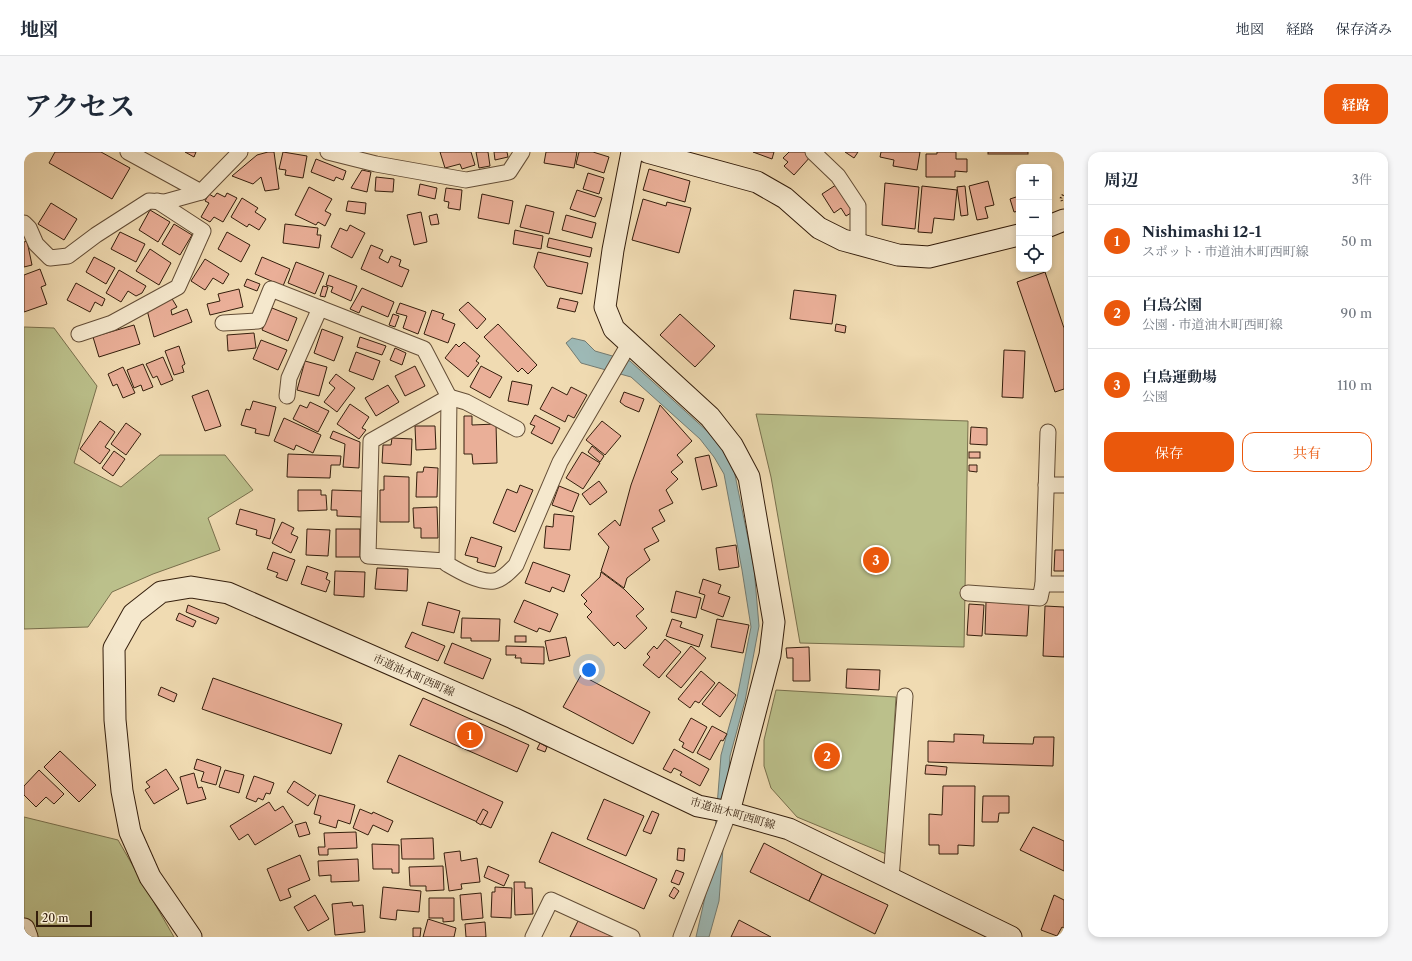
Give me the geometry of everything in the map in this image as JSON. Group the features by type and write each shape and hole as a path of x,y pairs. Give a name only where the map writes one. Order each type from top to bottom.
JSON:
{"street":[{"path":"128,152 201,192"},
{"path":"24,223 29,228 36,244 50,258 68,256 96,235 149,201 165,202 201,192 240,152"},
{"path":"328,152 376,164 466,180 509,172 522,152"},
{"path":"632,152 613,250 606,307 614,329 710,418 732,445 749,477 774,622 770,655 729,812 681,937"},
{"path":"648,152 757,182 785,198 819,228 844,240 898,255 929,257 1016,236"},
{"path":"813,152 838,176 858,206 858,244"},
{"path":"80,334 112,323 178,287 203,231 157,201"},
{"path":"1052,225 1064,220"},
{"path":"223,323 258,321 271,289 424,349 449,397 446,561 447,564 474,578 494,581 506,575 516,565 560,462 629,344"},
{"path":"287,396 289,378 320,308"},
{"path":"446,561 368,556 371,440 449,397 466,402 517,429"},
{"path":"968,593 1040,598 1043,584 1048,432"},
{"path":"1046,485 1064,484"},
{"path":"1043,584 1064,584"},
{"name":"市道油木町西町線","path":"190,937 150,877 130,832 122,791 114,720 114,648 133,614 161,592 191,587 228,594 513,718 698,806 729,812 789,829 1011,937"},
{"path":"891,879 905,696"},
{"path":"533,937 551,900 632,937"},
{"path":"24,929 28,937"}],"green space":[{"path":"24,327 54,328 97,386 74,463 121,487 160,455 225,455 253,490 208,518 220,550 153,574 112,592 88,627 24,629"},
{"path":"756,414 968,421 964,647 800,643 771,477"},
{"path":"776,690 896,697 886,854 797,817 771,788 764,766 764,740"},
{"path":"24,817 118,840 174,937 24,937"}],"water":[{"path":"572,338 585,341 595,351 630,361 707,431 723,449 734,470 754,568 759,626 745,701 730,756 719,901 709,937 696,937 708,884 714,845 721,755 737,698 751,627 724,474 714,457 700,439 631,377 581,363 566,343"}],"building":[{"path":"55,152 101,152 130,168 112,199 49,163"},
{"path":"185,152 196,152 194,157"},
{"path":"274,152 279,189 265,191 261,177 253,184 232,176 257,155"},
{"path":"283,152 307,156 303,178 285,175 286,170 279,169"},
{"path":"440,152 471,152 475,165 462,169 460,164 445,168"},
{"path":"476,152 488,152 490,166 479,168"},
{"path":"494,152 507,152 508,157 495,160"},
{"path":"546,152 577,152 574,168 544,163"},
{"path":"579,152 593,152 609,157 604,173 576,164"},
{"path":"753,152 774,152 772,159"},
{"path":"789,152 807,152 811,156 794,175 784,166 788,162 783,158"},
{"path":"845,152 858,152 854,158"},
{"path":"881,152 920,152 917,170 893,166 894,160 880,157"},
{"path":"937,152 956,152 956,159 967,159 967,172 955,171 955,177 926,177 926,154 937,154"},
{"path":"988,152 1028,152 1028,154 988,154"},
{"path":"316,159 346,171 343,180 336,177 334,181 311,172"},
{"path":"649,169 690,181 685,202 643,190"},
{"path":"362,170 371,172 367,192 351,188"},
{"path":"588,173 604,178 599,194 583,189"},
{"path":"376,177 394,179 393,192 375,191"},
{"path":"988,181 994,205 985,207 988,218 977,220 969,186"},
{"path":"839,183 856,210 846,216 841,208 834,213 822,194"},
{"path":"885,183 919,187 915,229 882,225"},
{"path":"420,184 437,188 435,199 418,195"},
{"path":"922,186 957,190 954,220 934,218 932,233 918,232"},
{"path":"965,186 968,215 961,216 957,187"},
{"path":"309,187 332,199 325,211 331,214 325,226 318,222 316,225 295,215"},
{"path":"446,188 462,190 460,210 448,208 449,202 444,201"},
{"path":"577,190 602,198 595,217 570,209"},
{"path":"217,193 225,197 227,193 237,198 223,222 214,217 210,222 201,217 209,203 205,201 209,194 214,197"},
{"path":"482,194 513,201 509,224 478,218"},
{"path":"1016,197 1016,212 1014,212 1010,199"},
{"path":"242,198 258,208 255,212 266,219 259,230 249,224 247,227 231,217"},
{"path":"643,199 666,206 667,202 691,208 679,253 632,240"},
{"path":"348,201 366,203 365,214 346,211"},
{"path":"51,203 77,219 64,240 38,224"},
{"path":"526,205 554,212 549,234 520,227"},
{"path":"150,210 170,222 158,242 139,230"},
{"path":"421,212 427,242 414,245 407,215"},
{"path":"437,214 439,224 431,225 429,216"},
{"path":"566,215 596,223 592,238 562,230"},
{"path":"174,224 192,235 180,255 162,244"},
{"path":"285,224 318,228 317,235 321,235 319,248 283,243"},
{"path":"350,225 365,233 352,258 331,247 340,228 347,231"},
{"path":"515,230 543,236 541,249 513,244"},
{"path":"120,232 145,244 136,262 111,249"},
{"path":"227,232 250,245 241,262 218,249"},
{"path":"549,238 592,248 590,257 547,247"},
{"path":"27,241 32,265 24,267 24,242"},
{"path":"371,245 383,250 379,258 388,263 391,256 401,260 399,266 409,270 402,287 361,269"},
{"path":"150,249 171,263 159,285 136,271"},
{"path":"538,252 588,263 582,294 547,286 534,267"},
{"path":"94,257 115,268 106,284 86,272"},
{"path":"262,257 290,269 283,286 255,274"},
{"path":"205,259 229,274 223,284 213,278 205,290 191,281"},
{"path":"296,262 324,273 315,294 288,283"},
{"path":"40,269 46,285 41,287 47,304 24,312 24,275"},
{"path":"119,270 146,286 142,293 136,296 128,291 121,302 106,293"},
{"path":"1045,272 1064,328 1064,389 1055,392 1017,282"},
{"path":"329,275 357,286 351,301 331,292 333,287 326,285"},
{"path":"247,279 260,284 257,291 244,286"},
{"path":"76,283 105,299 102,306 95,302 90,312 67,300"},
{"path":"323,286 328,287 325,297 320,296"},
{"path":"362,288 394,302 388,317 362,306 359,313 350,309"},
{"path":"239,289 243,307 210,315 207,304 220,301 218,294"},
{"path":"794,290 836,295 832,324 790,319"},
{"path":"171,297 177,307 171,310 172,315 187,309 192,322 154,337 147,310"},
{"path":"560,298 578,302 575,312 557,308"},
{"path":"468,302 486,319 477,329 459,310"},
{"path":"400,303 426,312 418,334 403,328 407,316 396,313"},
{"path":"272,308 297,318 288,341 262,330"},
{"path":"432,310 444,314 442,319 455,324 448,343 424,334"},
{"path":"393,314 399,316 395,327 389,325"},
{"path":"680,314 715,346 695,367 660,335"},
{"path":"498,324 537,365 528,374 522,368 518,372 484,337"},
{"path":"836,324 846,326 845,333 835,331"},
{"path":"134,325 140,344 99,357 93,337"},
{"path":"322,329 343,337 334,361 314,353"},
{"path":"254,333 256,348 228,351 227,335"},
{"path":"360,337 386,346 382,355 357,347"},
{"path":"261,340 287,350 278,370 253,359"},
{"path":"464,342 480,356 476,361 479,363 468,377 445,358 456,344 459,347"},
{"path":"179,346 185,364 182,366 184,372 174,375 165,351"},
{"path":"395,348 406,353 402,365 390,360"},
{"path":"1004,350 1025,351 1023,398 1002,397"},
{"path":"356,352 380,361 373,380 349,371"},
{"path":"163,357 173,380 161,385 157,376 153,378 146,364"},
{"path":"305,361 327,367 319,396 297,390"},
{"path":"143,364 153,387 143,391 141,385 134,388 127,370"},
{"path":"415,366 425,386 405,396 395,376"},
{"path":"481,366 502,377 490,398 470,387"},
{"path":"123,367 135,393 123,398 117,384 113,386 108,374"},
{"path":"336,374 355,388 337,412 324,402 335,388 329,383"},
{"path":"512,381 532,385 528,405 508,401"},
{"path":"388,385 399,402 376,416 365,398"},
{"path":"552,387 567,395 571,387 587,395 574,418 568,415 565,422 540,409"},
{"path":"208,390 221,426 205,431 192,396"},
{"path":"624,392 644,399 639,412 625,406 620,402"},
{"path":"253,401 276,407 269,436 255,433 256,429 241,425 246,409 250,410"},
{"path":"310,402 329,411 318,432 293,419 300,405 307,408"},
{"path":"350,404 369,417 362,428 366,430 359,439 337,424"},
{"path":"660,405 692,441 677,455 683,462 671,472 678,479 666,490 673,503 659,510 665,521 652,528 659,541 644,549 650,560 627,578 624,588 601,571 609,547 598,534 615,520 620,526 631,485"},
{"path":"535,415 560,428 552,444 531,433 535,426 530,424"},
{"path":"464,416 472,416 472,425 496,424 497,463 473,464 472,454 464,454"},
{"path":"284,418 321,435 313,453 296,445 294,450 274,441"},
{"path":"100,421 115,432 105,447 110,450 100,464 80,449"},
{"path":"602,421 621,436 605,455 586,440"},
{"path":"126,423 141,434 126,455 111,444"},
{"path":"415,426 435,426 436,449 416,450"},
{"path":"971,427 987,428 987,445 970,444"},
{"path":"333,431 360,442 359,468 343,467 345,444 330,438"},
{"path":"392,438 412,439 411,465 382,463 383,445 391,445"},
{"path":"592,446 604,456 600,462 588,452"},
{"path":"114,451 125,459 113,476 102,468"},
{"path":"582,452 600,463 583,489 566,478"},
{"path":"969,452 980,452 980,458 969,458"},
{"path":"288,454 341,456 340,465 331,465 330,478 287,477"},
{"path":"709,455 717,486 702,490 695,458"},
{"path":"969,465 977,465 977,472 969,471"},
{"path":"424,467 438,468 437,497 416,497 417,472 423,472"},
{"path":"384,476 409,477 409,522 380,522 380,490 384,490"},
{"path":"599,481 607,492 590,505 582,494"},
{"path":"520,485 533,490 515,532 493,523 507,489 517,493"},
{"path":"559,486 579,494 572,512 552,505"},
{"path":"298,490 321,490 321,495 326,495 327,510 298,511"},
{"path":"332,490 363,491 362,517 337,516 337,510 331,510"},
{"path":"437,507 438,538 421,538 421,528 414,528 413,508"},
{"path":"240,509 275,519 270,539 256,535 257,530 236,524"},
{"path":"554,514 574,516 570,550 544,548 546,526 553,527"},
{"path":"282,522 294,528 291,534 298,537 291,553 272,543"},
{"path":"307,529 330,530 328,556 306,555"},
{"path":"336,529 360,529 360,557 336,557"},
{"path":"471,537 502,547 495,567 477,562 478,558 465,555"},
{"path":"736,545 739,567 719,570 716,548"},
{"path":"1055,550 1064,550 1064,571 1054,571"},
{"path":"273,552 295,560 287,581 276,577 278,573 267,569"},
{"path":"533,562 570,575 564,592 552,587 550,592 525,583"},
{"path":"307,566 328,573 326,579 330,581 326,592 301,584"},
{"path":"377,568 408,569 407,591 375,589"},
{"path":"335,571 365,572 364,597 334,595"},
{"path":"601,572 624,589 644,609 636,616 647,628 625,649 618,642 614,646 587,617 592,612 584,604 587,601 581,595 600,577"},
{"path":"703,579 721,585 718,593 730,597 723,617 701,609 705,595 699,593"},
{"path":"676,591 701,598 696,618 671,612"},
{"path":"524,600 558,614 550,632 539,628 537,632 514,622"},
{"path":"428,602 460,611 454,633 422,625"},
{"path":"986,602 1029,604 1027,636 985,634"},
{"path":"969,604 984,605 982,636 967,635"},
{"path":"188,605 219,618 216,624 186,612"},
{"path":"1045,606 1064,607 1064,657 1043,656"},
{"path":"179,613 196,621 193,627 176,620"},
{"path":"462,618 500,619 499,641 471,641 471,638 461,638"},
{"path":"672,619 682,622 680,627 703,635 699,647 666,636"},
{"path":"717,619 749,625 743,653 711,647"},
{"path":"412,632 445,646 438,661 405,647"},
{"path":"515,636 526,636 526,642 515,642"},
{"path":"566,637 570,656 549,661 545,641"},
{"path":"665,639 681,652 659,678 643,665 650,657 647,654 654,646 657,649"},
{"path":"452,643 491,659 483,679 444,663"},
{"path":"506,646 544,647 544,664 521,663 521,658 515,658 516,655 506,655"},
{"path":"691,646 706,658 681,688 666,676"},
{"path":"809,647 810,681 793,681 793,658 787,658 786,648"},
{"path":"847,669 880,670 879,690 846,688"},
{"path":"701,671 715,683 699,703 695,701 690,708 678,699"},
{"path":"581,675 650,712 633,744 563,707"},
{"path":"213,678 342,724 331,754 202,709"},
{"path":"719,682 736,695 720,717 702,704"},
{"path":"161,687 177,694 174,702 158,695"},
{"path":"423,698 529,745 517,772 410,725"},
{"path":"691,718 707,727 693,753 682,747 684,743 679,740"},
{"path":"712,726 727,734 723,741 721,740 710,760 697,753"},
{"path":"954,734 984,735 983,743 1033,744 1034,737 1054,737 1053,766 928,762 928,741 954,742"},
{"path":"540,743 547,747 545,752 537,749"},
{"path":"674,749 709,769 700,786 680,775 682,772 674,768 671,773 663,769"},
{"path":"60,751 96,785 79,802 44,767"},
{"path":"399,755 503,802 491,828 387,782"},
{"path":"197,759 221,767 216,785 201,781 204,772 194,769"},
{"path":"926,765 947,767 946,775 925,774"},
{"path":"166,769 179,789 154,804 145,790 150,787 146,782"},
{"path":"39,770 64,794 54,804 46,797 36,807 24,795 24,786"},
{"path":"225,770 244,775 239,793 219,787"},
{"path":"194,773 198,788 202,787 206,799 187,804 180,777"},
{"path":"254,776 274,783 270,794 266,793 263,800 258,798 256,802 246,798"},
{"path":"294,781 316,795 308,806 287,792"},
{"path":"943,786 975,786 974,846 958,845 958,854 939,854 939,845 929,845 929,814 942,815"},
{"path":"319,795 355,805 350,824 338,820 336,828 319,823 321,816 314,814"},
{"path":"983,796 1009,796 1009,813 999,813 998,822 982,822"},
{"path":"604,799 644,816 626,856 587,839"},
{"path":"269,802 275,811 283,806 293,822 255,845 248,834 239,840 230,826"},
{"path":"360,809 372,814 373,812 393,821 388,832 373,825 368,835 353,828"},
{"path":"483,809 488,812 481,825 476,822"},
{"path":"652,811 659,814 651,834 643,831"},
{"path":"306,822 310,834 299,837 295,825"},
{"path":"1033,827 1064,841 1064,871 1020,850"},
{"path":"356,832 357,848 328,849 328,855 319,855 318,847 325,847 324,833"},
{"path":"552,832 657,879 644,909 539,862"},
{"path":"433,838 434,859 402,859 401,839"},
{"path":"764,843 822,874 809,901 750,872"},
{"path":"372,844 399,845 399,873 392,873 392,869 373,869"},
{"path":"678,848 685,849 684,861 677,860"},
{"path":"460,851 461,861 477,858 480,882 461,884 462,889 449,891 444,853"},
{"path":"300,855 310,880 288,889 291,897 280,901 267,869"},
{"path":"358,859 359,881 331,882 331,875 319,876 318,861"},
{"path":"443,866 444,890 426,891 426,886 410,886 409,867"},
{"path":"488,866 509,875 504,886 484,877"},
{"path":"676,870 684,873 679,885 671,882"},
{"path":"822,874 888,905 875,934 809,901"},
{"path":"514,882 525,882 525,888 532,888 533,914 515,915"},
{"path":"383,887 421,891 419,912 397,910 396,920 380,918"},
{"path":"495,887 512,888 511,918 491,917 492,892 495,892"},
{"path":"674,887 679,891 674,899 669,896"},
{"path":"481,893 483,918 462,920 460,895"},
{"path":"315,895 329,919 308,931 294,907"},
{"path":"1054,895 1064,900 1064,928 1062,927 1057,936 1041,930"},
{"path":"429,898 454,898 454,921 443,922 443,918 429,918"},
{"path":"352,902 353,906 363,905 365,932 335,935 332,904"},
{"path":"428,919 456,928 454,937 423,937"},
{"path":"739,920 771,937 731,937"},
{"path":"578,921 614,937 570,937"},
{"path":"485,922 486,937 466,937 465,924"},
{"path":"413,928 421,928 420,937 413,937"}],"place":[{"name":"白鳥運動場","path":"876,560"},
{"name":"Nishimashi 12-1","path":"470,735"},
{"name":"白鳥公園","path":"827,756"}]}
